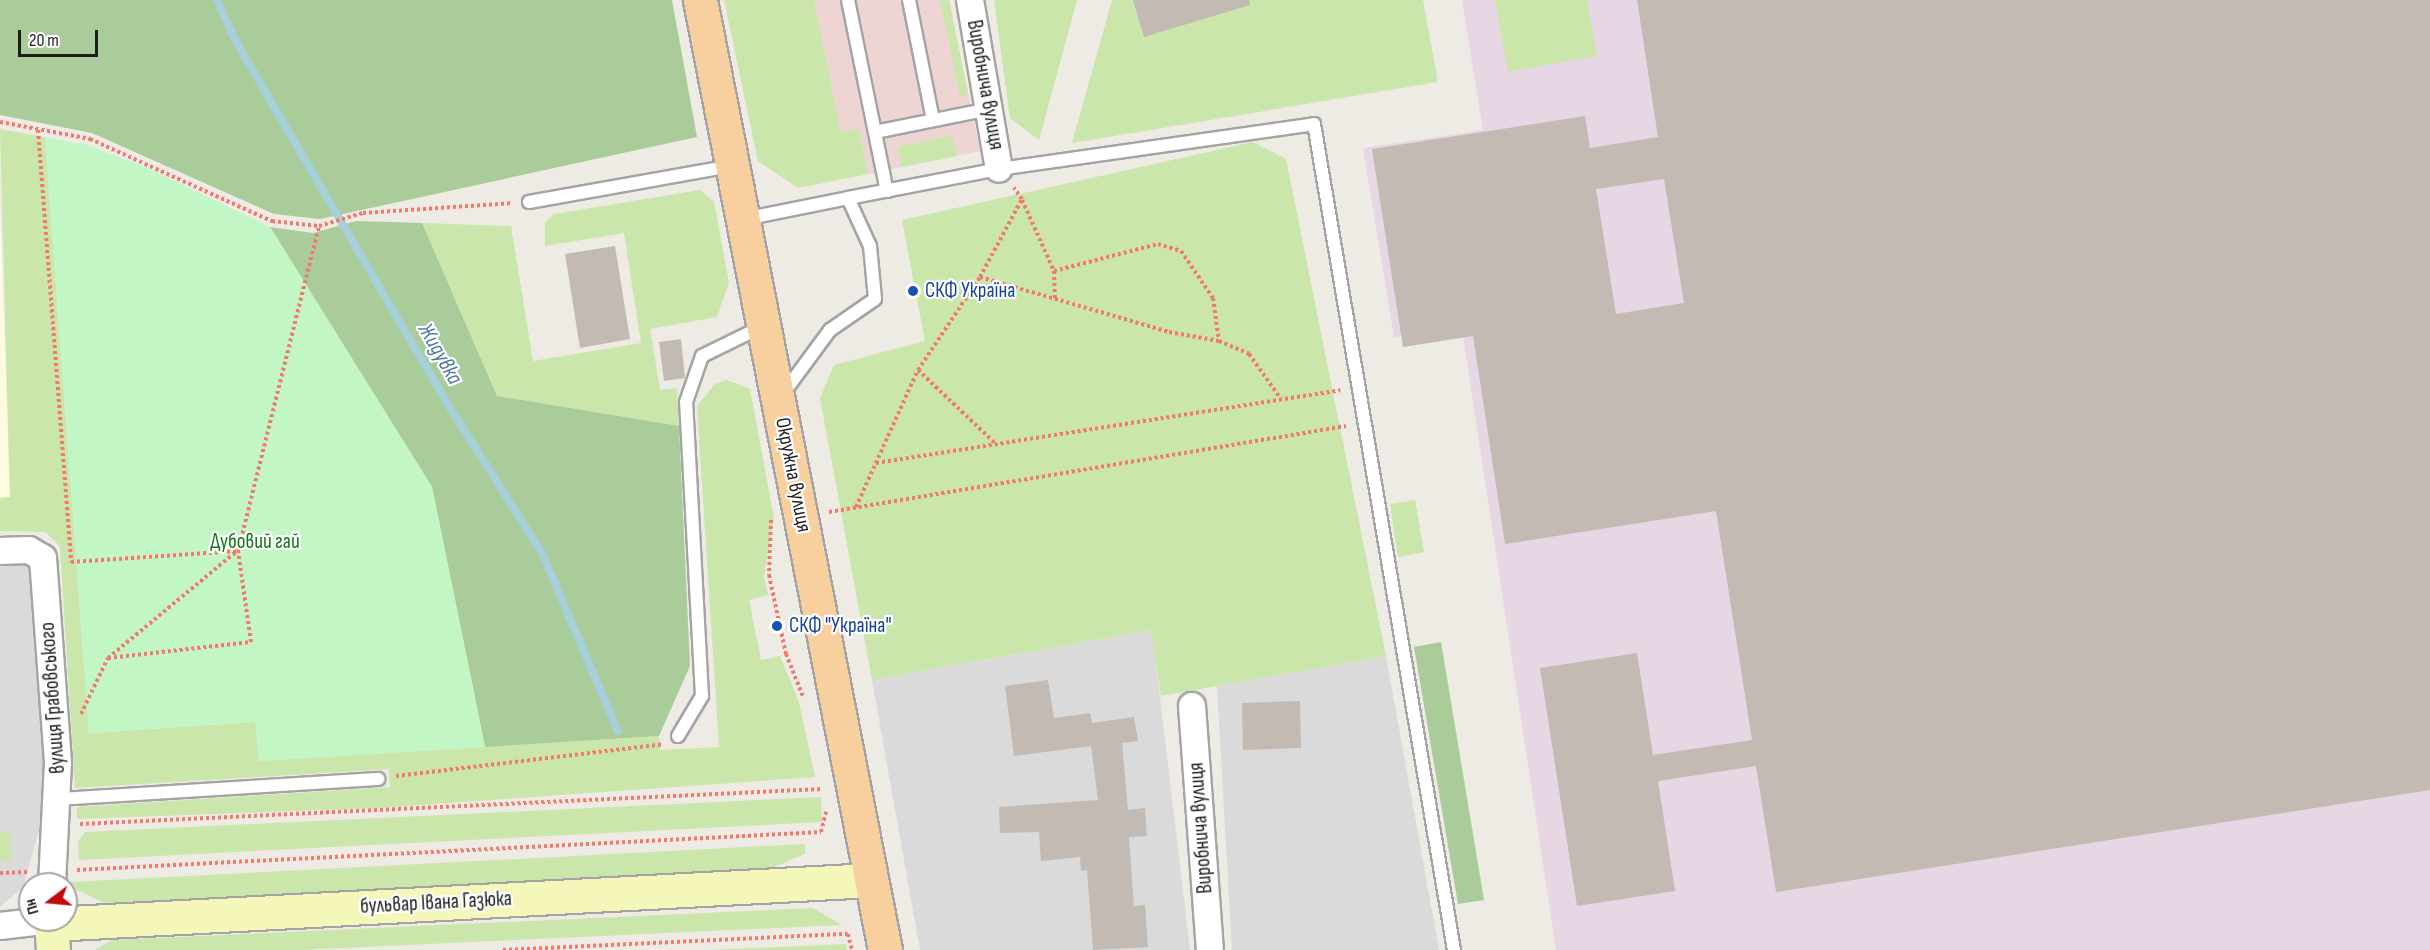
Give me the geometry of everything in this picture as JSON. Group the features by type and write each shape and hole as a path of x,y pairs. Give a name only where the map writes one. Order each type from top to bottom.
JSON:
{"main road":[{"name":"Окружна вулиця","path":"700,0 885,950"}],"street":[{"name":"Виробнича вулиця","path":"970,0 999,169"},
{"name":"вулиця Грабовського","path":"0,551 28,549 43,558 59,799 53,825 52,872"},
{"name":"Виробнича вулиця","path":"1192,706 1210,950"},
{"name":"бульвар Івана Газюка","path":"78,929 872,880"},
{"name":"бульвар Івана Газюка","path":"0,926 18,928"}],"lane":[{"path":"848,0 887,191"},
{"path":"909,0 933,120"},
{"path":"875,132 989,108"},
{"path":"743,219 999,169 1314,124 1454,950"},
{"path":"529,202 733,166"},
{"path":"779,399 830,330 875,299 870,246 848,198"},
{"path":"678,735 702,696 686,402 702,356 764,325"},
{"path":"59,799 378,779"}],"path":[{"path":"0,122 90,139 152,163 272,221 319,226 363,213 529,202"},
{"path":"38,130 71,562 238,551"},
{"path":"999,169 1022,199 1054,271 1055,302"},
{"path":"856,508 918,370 981,277 1022,199"},
{"path":"108,658 250,642 238,551 319,226"},
{"path":"1054,271 1158,244 1181,251 1213,298 1219,341"},
{"path":"981,277 1055,302 1219,341 1249,354 1282,399"},
{"path":"918,370 996,444"},
{"path":"876,463 1358,387"},
{"path":"807,712 786,654 769,564 768,520 801,517 1364,423"},
{"path":"78,721 108,658 238,551"},
{"path":"378,779 644,749 678,735"},
{"path":"78,876 821,832 826,809 820,778"},
{"path":"53,825 380,814 822,789"},
{"path":"0,873 18,875"},
{"path":"503,950 848,934 852,950"}],"shaded area":[{"path":"814,0 949,0 980,151 868,174 859,129 841,132"},
{"path":"1462,0 2430,0 2430,950 1556,950 1462,329 1394,337 1363,148 1483,130"},
{"path":"0,208 10,498 0,498"},
{"path":"26,560 33,564 48,798 27,872 18,872 18,891 0,907 0,561"},
{"path":"1152,630 1190,950 920,950 872,680"},
{"path":"1386,656 1439,950 1232,950 1217,686"}],"green space":[{"path":"0,0 672,0 697,137 320,219 274,214 92,133 0,115"},
{"path":"724,0 814,0 841,132 859,129 868,174 798,188 758,161"},
{"path":"940,0 949,0 968,95 960,97"},
{"path":"994,0 1077,0 1039,140 1010,118"},
{"path":"1112,0 1423,0 1438,82 1072,143"},
{"path":"1495,0 1587,0 1597,56 1508,72"},
{"path":"0,129 45,137 89,733 256,722 259,761 659,736 660,750 719,747 697,406 715,384 727,380 750,389 774,518 764,576 768,595 749,600 761,660 780,656 799,702 815,777 379,808 77,819 77,807 390,787 389,769 75,788 60,546 45,532 0,531 0,498 10,497"},
{"path":"952,136 957,156 902,167 897,147"},
{"name":"Дубовий гай","path":"45,137 88,145 150,169 270,227 432,487 485,747 259,761 255,722 89,733"},
{"path":"1253,142 1286,159 1386,656 1161,696 1151,630 872,680 820,398 834,365 925,341 902,220"},
{"path":"700,190 714,202 729,283 717,317 650,329 660,390 677,388 679,426 497,396 422,223 511,226 533,361 641,343 624,233 545,246 545,222 554,214"},
{"path":"356,221 422,223 497,396 679,426 690,666 659,736 485,747 432,487 270,227 313,233"},
{"path":"1415,500 1424,552 1398,557 1390,504"},
{"path":"1441,642 1484,900 1458,904 1414,647"},
{"path":"821,797 822,822 79,860 78,842 85,832"},
{"path":"10,831 11,861 0,861 0,832"},
{"path":"805,844 805,854 767,870 107,904 78,891 78,882"},
{"path":"813,908 842,925 298,950 95,950 112,940"},
{"path":"846,944 847,950 707,950"}],"building":[{"path":"1133,0 1249,0 1250,5 1144,37"},
{"path":"1637,0 2430,0 2430,790 1776,892 1756,766 1658,781 1675,891 1577,906 1540,668 1637,653 1653,755 1752,740 1716,511 1505,544 1473,336 1403,347 1372,149 1585,116 1590,148 1658,137","holes":["1664,179 1684,303 1616,314 1596,189"]},
{"path":"615,246 630,339 580,348 565,254"},
{"path":"681,339 685,378 664,381 659,342"},
{"path":"1048,680 1054,718 1090,713 1092,723 1134,717 1138,741 1122,743 1128,810 1145,808 1147,836 1129,837 1134,906 1145,905 1148,947 1093,950 1087,870 1081,871 1080,857 1041,861 1039,832 1000,833 999,807 1098,800 1091,746 1014,756 1005,686"},
{"path":"1300,701 1301,748 1243,750 1242,703"}],"waterway":[{"name":"Жидувка","path":"217,0 235,40 452,411 542,553 618,731"}],"place":[{"name":"СКФ Україна","path":"913,291"},
{"name":"СКФ \"Україна\"","path":"777,626"}]}
